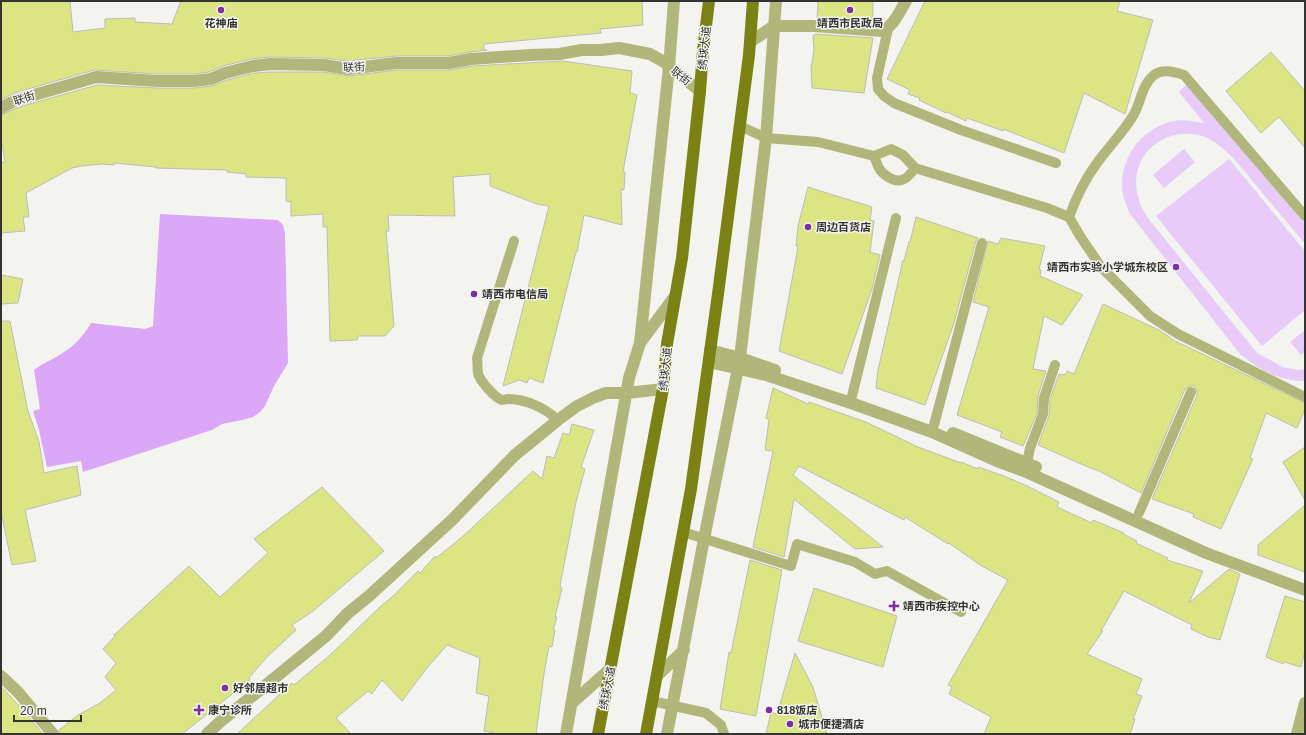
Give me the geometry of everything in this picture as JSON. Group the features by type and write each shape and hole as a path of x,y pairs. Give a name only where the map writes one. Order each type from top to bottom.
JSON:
{"main road":[{"name":"绣球大道","path":"598,734 663,389 667,344 682,258 709,1"},
{"path":"646,734 691,489 740,126 750,42 753,1"}],"street":[{"path":"566,734 629,378 640,343 669,67 674,1"},
{"path":"667,734 674,706 704,539 739,363 766,138 776,1"},
{"path":"750,42 774,26 814,26 882,31 894,23 906,1"},
{"name":"联街","path":"1,108 16,100 96,77 157,81 193,81 211,79 225,73 253,66 271,64 324,65 348,69 396,63 449,62 620,48 650,54 700,91"},
{"path":"640,343 676,296"},
{"path":"709,356 739,363 852,396 934,425 1027,463 1240,559 1305,582"},
{"path":"739,363 766,375 837,398 932,432 997,461 1031,474 1206,553 1305,590"},
{"path":"207,734 326,636 348,613 369,596 452,520 514,455 558,420 577,406 606,393 627,393 663,389"},
{"path":"657,676 684,650"},
{"path":"572,703 610,669"},
{"path":"1,676 18,692 53,734"},
{"path":"1297,734 1305,703"}],"lane":[{"path":"888,28 877,78 878,89 884,96 894,103 961,130 1056,164"},
{"path":"1069,217 1074,202 1096,164 1122,132 1135,113 1146,85 1153,75 1166,70 1184,75 1305,216"},
{"path":"740,126 766,138 818,142 874,156 891,149 904,155 915,168 1047,208 1069,217 1101,268 1150,316 1178,334 1305,397"},
{"path":"874,156 879,168 886,176 894,181 902,180 910,176 915,168"},
{"path":"852,396 896,218"},
{"path":"514,241 478,358 478,374 494,395 502,400 508,399 532,404 550,413 558,420"},
{"path":"934,425 982,243"},
{"path":"1027,463 1030,448 1043,414 1044,398 1055,365"},
{"path":"1139,513 1191,392"},
{"path":"683,532 791,566 797,544 855,562 875,574 887,571 961,612"},
{"path":"652,701 706,713 721,725 724,734"}],"shaded area":[{"path":"1188,83 1305,224 1305,244 1231,156 1214,142 1199,135 1182,134 1171,136 1157,143 1146,153 1138,168 1136,183 1138,197 1148,218 1257,353 1283,367 1298,370 1305,369 1305,381 1296,381 1270,374 1254,365 1240,354 1130,214 1127,207 1122,189 1123,174 1131,153 1144,136 1163,124 1174,121 1182,120 1204,123 1179,92"},
{"path":"1184,149 1195,162 1164,188 1153,175"},
{"path":"1229,159 1305,251 1305,310 1262,346 1156,216"},
{"path":"160,214 278,220 283,225 285,233 288,363 274,386 265,406 253,417 222,424 212,430 83,472 81,461 47,467 39,430 33,411 40,409 34,370 76,343 91,323 145,329 153,326"},
{"path":"1305,330 1305,352 1301,355 1290,342"}],"building":[{"path":"1,1 70,1 73,32 105,28 105,19 135,18 135,22 172,24 181,1 642,1 643,25 600,29 601,33 484,44 484,50 487,50 448,56 396,56 348,61 324,58 270,57 251,59 223,66 209,72 193,74 157,74 94,70 14,93 1,100"},
{"name":"靖西市民政局","path":"818,1 873,1 873,23 817,19"},
{"path":"925,1 1120,1 1117,11 1153,20 1125,114 1084,93 1064,153 1003,129 1003,131 967,118 966,121 919,100 920,98 908,94 910,90 887,79"},
{"path":"813,35 873,38 864,93 812,88 811,68 814,50"},
{"path":"1271,52 1305,91 1305,148 1279,117 1261,133 1226,91"},
{"path":"563,61 632,71 630,93 637,95 623,172 625,172 624,190 621,189 622,225 584,215 577,252 543,383 529,378 527,383 519,380 503,386 549,206 537,204 490,186 490,174 453,177 455,216 388,215 389,231 386,231 394,326 385,336 358,336 357,340 330,341 327,227 323,227 323,214 291,216 291,202 286,201 286,178 246,177 246,174 227,172 227,170 156,168 114,163 114,165 102,164 82,166 72,168 26,193 29,217 23,217 25,231 1,233 1,163 5,162 1,138 1,115 19,107 97,85 193,88 212,86 227,80 254,73 323,72 349,76 396,70 449,70 472,66"},
{"path":"808,187 872,207 870,220 874,221 870,252 880,255 872,289 842,374 779,351 798,247 796,246 798,226"},
{"path":"916,217 978,238 954,323 925,405 876,388 878,370 903,260 904,261 909,241 910,242"},
{"path":"1001,238 1045,246 1039,269 1041,270 1040,276 1083,295 1062,325 1044,316 1033,369 1046,371 1038,396 1037,413 1023,446 1000,437 1002,432 957,415 989,307 973,302 988,241 998,244"},
{"path":"1,275 23,279 18,303 1,304"},
{"path":"1103,304 1159,330 1171,339 1305,403 1305,409 1297,428 1266,413 1250,458 1253,459 1221,529 1193,517 1194,514 1152,499 1197,395 1197,391 1194,386 1190,386 1185,389 1141,493 1095,469 1038,445 1049,416 1050,399 1059,374 1065,375 1067,371 1074,374"},
{"path":"1,321 10,321 28,411 39,442 44,473 77,466 81,495 25,510 36,561 12,565 1,512"},
{"path":"773,388 808,404 809,402 866,422 918,447 978,469 978,467 1004,476 1059,502 1057,507 1092,523 1093,520 1124,533 1123,534 1137,541 1136,543 1168,558 1167,560 1203,571 1189,603 1229,569 1240,574 1220,640 1208,637 1191,629 1192,625 1124,591 1101,631 1103,631 1087,654 1142,679 1136,694 1142,696 1133,719 1135,719 1130,734 984,734 991,717 949,694 952,687 948,685 1008,580 980,565 949,543 948,544 905,517 904,520 799,466 793,475 883,547 855,549 794,499 784,557 753,547 773,451 765,450 769,420 766,418"},
{"path":"572,424 594,430 581,467 585,469 576,502 560,586 562,588 555,617 557,617 553,630 555,630 552,647 549,646 544,674 536,734 498,734 484,731 489,696 476,693 480,658 447,645 402,701 382,680 372,694 368,691 336,718 351,734 237,734 292,683 294,685 329,656 382,605 398,592 418,571 420,573 435,556 436,558 461,538 533,471 542,479 547,456 554,458 563,433 569,435"},
{"path":"1305,447 1305,500 1283,462"},
{"path":"322,487 384,551 313,611 292,625 296,630 266,658 249,678 250,680 182,734 60,734 59,730 78,715 100,703 116,690 105,677 116,663 103,649 115,636 114,635 189,566 220,597 268,553 254,539"},
{"path":"1305,505 1305,572 1258,555 1258,545"},
{"path":"750,560 782,570 756,716 720,709 729,652 731,653"},
{"path":"814,588 897,616 883,667 798,641"},
{"path":"1285,596 1305,602 1305,651 1301,667 1284,662 1283,664 1266,657"},
{"path":"795,653 813,687 827,734 766,734 771,712 777,714"},
{"path":"1,686 22,709 43,734 1,734"}],"place":[{"name":"花神庙","path":"221,10"},
{"name":"靖西市民政局","path":"850,10"},
{"name":"周边百货店","path":"808,227"},
{"name":"靖西市实验小学城东校区","path":"1176,267"},
{"name":"靖西市电信局","path":"474,294"},
{"name":"靖西市疾控中心","path":"894,606"},
{"name":"好邻居超市","path":"225,688"},
{"name":"康宁诊所","path":"199,710"},
{"name":"818饭店","path":"769,710"},
{"name":"城市便捷酒店","path":"790,724"}]}
